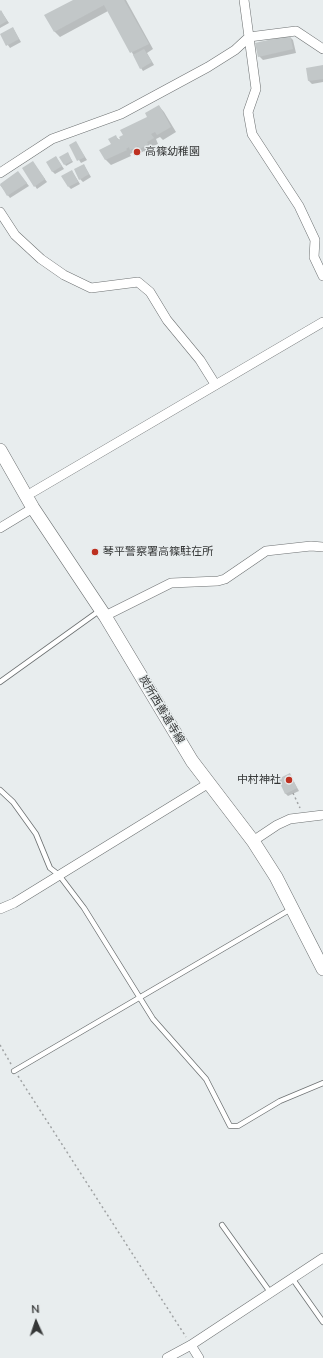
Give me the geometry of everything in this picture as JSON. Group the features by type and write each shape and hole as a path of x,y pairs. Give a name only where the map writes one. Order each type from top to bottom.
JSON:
{"main road":[{"name":"炭所西善通寺線","path":"0,450 33,508 103,613 192,761 253,840 293,908 323,969"}],"street":[{"path":"244,0 256,89 248,112 252,134 299,206 315,240 314,257 323,276"},
{"path":"0,162 2,172 52,139 121,114 195,74 235,50 249,37 296,31 323,48"},
{"path":"0,212 15,235 41,259 64,275 91,288 138,282 150,292 167,320 200,360 215,384"},
{"path":"33,492 323,322"},
{"path":"0,528 33,508"},
{"path":"103,613 171,583 218,581 225,579 266,551 311,546 323,547"},
{"path":"0,909 14,903 209,783"},
{"path":"253,840 290,819 323,815"},
{"path":"167,1358 191,1345 323,1258"},
{"path":"191,1345 199,1358"}],"lane":[{"path":"0,682 103,613"},
{"path":"0,790 13,802 36,834 50,868 59,875 84,908 153,1020 206,1079 230,1126 238,1126 280,1101 323,1083"},
{"path":"14,1071 138,997 293,908"},
{"path":"222,1225 270,1292"},
{"path":"292,1278 323,1322"}],"path":[{"path":"293,793 304,817"},
{"path":"0,1045 14,1071 191,1345"}],"building":[{"path":"73,0 124,0 149,44 130,53 104,5 54,32 44,15"},
{"path":"1,10 7,21 0,25 0,11"},
{"path":"13,27 19,39 6,46 0,34"},
{"path":"290,35 293,49 258,57 255,43"},
{"path":"144,49 152,62 140,69 133,55"},
{"path":"323,65 323,79 308,81 306,68"},
{"path":"159,105 171,127 157,135 155,132 151,134 154,138 140,149 138,146 130,150 129,147 126,149 127,150 105,160 99,150 111,144 108,139 116,135 118,140 120,139 119,137 123,135 120,130 147,117 145,113"},
{"path":"76,141 85,157 77,161 69,145"},
{"path":"68,152 72,161 64,165 59,157"},
{"path":"56,156 62,166 52,172 46,162"},
{"path":"33,161 45,179 34,187 22,168"},
{"path":"84,164 89,174 79,180 74,169"},
{"path":"72,170 78,182 68,187 61,176"},
{"path":"18,171 27,183 7,196 0,184"},
{"path":"290,773 297,788 285,794 278,779"}],"place":[{"name":"高篠幼稚園","path":"137,152"},
{"name":"琴平警察署高篠駐在所","path":"95,552"},
{"name":"中村神社","path":"289,780"}]}
